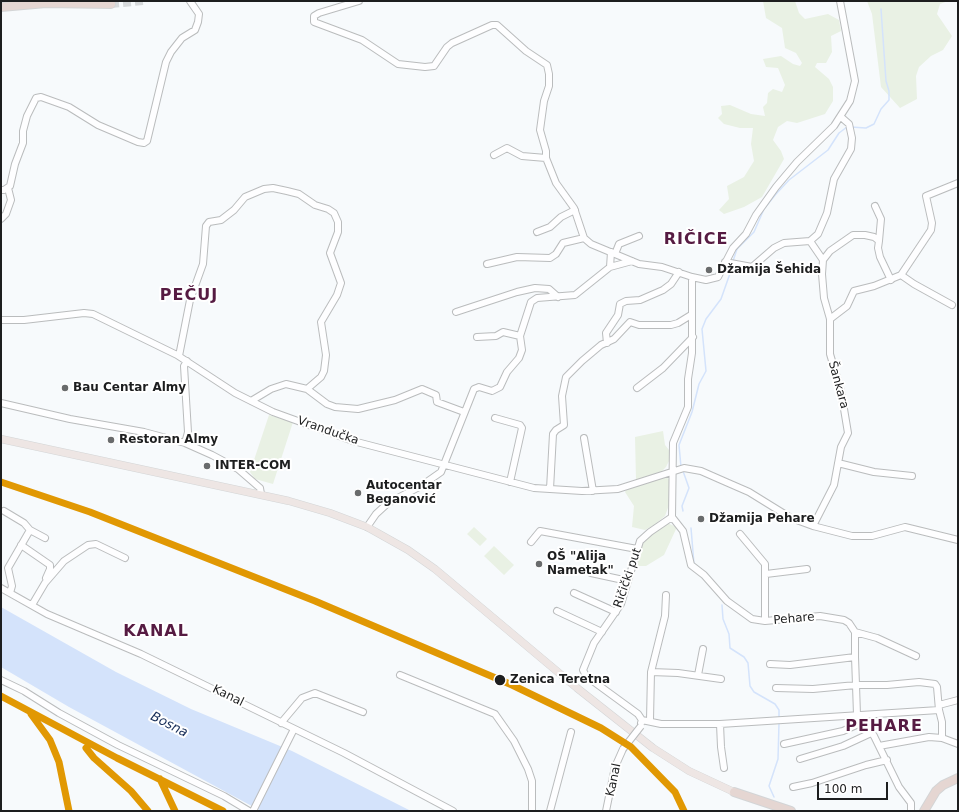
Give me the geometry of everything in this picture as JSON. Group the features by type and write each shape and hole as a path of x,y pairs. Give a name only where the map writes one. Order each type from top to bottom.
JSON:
{"highway":[{"path":"1,7 46,3 111,4"},
{"path":"925,808 932,796 943,785 958,778"},
{"path":"734,792 750,803 774,811"},
{"path":"734,792 791,811"}],"main road":[{"path":"1,439 260,494 320,509 367,527 408,550 435,569 577,688 653,748 689,771 734,792"}],"street":[{"path":"1,219 6,214 11,200 8,188 23,143 23,131 27,116 36,98 42,97 69,107 98,125 138,142 144,143 147,141 166,62 179,42 194,30 198,22 199,14 190,1"},
{"path":"359,1 319,13 314,16 314,22 362,40 398,64 425,68 434,66 447,47 452,43 492,25 497,25 526,51 547,65 550,74 549,86 544,101 540,130 546,151 546,158 556,183 575,210 584,238 591,244 632,262 679,272 706,280 718,277 731,263 733,248 746,234 756,215 776,187 797,162 821,141 841,117 850,101 855,81 840,1"},
{"path":"731,263 752,266 774,248 784,243 810,241 818,234 824,223 834,179 850,149 852,138 849,127 841,117"},
{"path":"494,155 507,148 522,156 546,158"},
{"path":"830,319 847,306 854,291 891,280 901,275 931,230 932,223 926,196 958,183"},
{"path":"1,190 8,188"},
{"path":"179,356 190,300 203,264 206,226 209,222 221,220 234,210 245,198 264,189 273,188 300,194 315,205 328,209 334,214 338,222 338,232 330,253 341,283 337,295 321,322 326,355 324,371 321,377 307,388"},
{"path":"875,206 881,219 878,248 880,257 891,280"},
{"path":"536,232 550,227 561,217 575,210"},
{"path":"810,241 824,260 830,251 853,235 869,235 879,241"},
{"path":"610,267 613,253 619,244 639,236"},
{"path":"487,264 516,257 550,258 556,254 563,243 584,238"},
{"name":"Šankara","path":"813,526 834,485 841,447 848,433 841,391 830,354 830,319 824,298 822,274 824,260"},
{"path":"367,527 376,514 388,503 421,486 434,478 440,472 474,389 477,387 492,391 500,387 507,372 521,354 520,336 531,302 537,298 558,297 578,293 610,267 632,262"},
{"path":"607,343 606,333 618,315 620,304 626,301 640,300 663,290 671,284 679,272"},
{"path":"901,275 952,305"},
{"path":"672,517 678,470 673,443 688,407 688,379 693,337 691,316 692,277"},
{"path":"456,312 516,292 535,288 548,289 558,297"},
{"name":"Vrandučka","path":"1,320 24,320 84,313 93,314 179,356 235,393 273,412 353,441 534,488 593,491 618,489 678,470"},
{"path":"550,490 553,434 564,425 562,396 566,377 582,361 614,339 632,322 639,325 671,325 691,316"},
{"path":"477,337 496,336 503,332 520,336"},
{"path":"637,388 663,368 693,337"},
{"path":"185,443 188,432 184,366 187,361"},
{"path":"251,401 278,386 286,384 307,388 327,404 335,407 358,409 395,400 422,389 436,395 436,402 464,412"},
{"path":"1,403 70,419 144,432 185,443 212,455 238,470 260,488 260,494"},
{"path":"495,418 520,425 522,428 510,482"},
{"path":"584,438 593,491"},
{"path":"838,463 874,472 912,476"},
{"path":"678,470 701,471 749,492 791,518 813,526 852,536 887,534 905,527 958,540"},
{"path":"4,511 24,523 30,530 45,538"},
{"name":"Ričički put","path":"641,723 634,710 586,676 583,670 594,643 622,604 637,549 643,536 672,517"},
{"name":"Pehare","path":"672,517 683,531 691,565 704,575 727,601 752,618 765,621 820,616 844,620 849,623 854,632"},
{"path":"10,593 12,586 8,568 30,530"},
{"path":"531,542 540,531 637,549"},
{"path":"740,534 765,564 765,621"},
{"path":"45,583 64,561 88,545 96,544 125,558"},
{"path":"21,545 50,565 45,583 32,606"},
{"path":"766,574 807,569"},
{"path":"591,573 628,581"},
{"name":"Kanal","path":"1,588 32,606 67,623 141,654 376,769 395,781 453,811"},
{"path":"574,593 616,612"},
{"path":"650,720 651,672 665,616 666,595"},
{"path":"556,611 602,632"},
{"path":"911,811 911,803 899,787 887,760 871,733 857,715 854,632 877,638 916,656"},
{"path":"698,675 703,649"},
{"path":"770,664 790,665 855,657"},
{"path":"651,672 698,675 721,679"},
{"path":"400,675 495,714 514,741 528,769 532,781 532,811"},
{"path":"1,680 24,691 59,713 118,745 252,811 294,729"},
{"path":"776,688 813,690 856,685 935,684 937,687 942,722 942,738"},
{"path":"281,723 302,698 315,693 363,712"},
{"path":"641,723 650,720 661,724 720,724 779,721 939,707 958,700"},
{"path":"784,744 843,731 863,722"},
{"name":"Kanal","path":"606,811 615,767 623,749 641,723"},
{"path":"720,724 720,747 724,768"},
{"path":"550,811 572,732"},
{"path":"800,759 850,743 871,733"},
{"path":"879,746 930,737 942,738 958,744"},
{"path":"793,787 812,783 866,765 887,760"}],"shaded area":[{"path":"763,1 795,1 799,13 805,19 828,14 839,20 841,31 831,36 832,52 826,63 817,63 815,67 829,79 833,87 833,101 825,114 797,123 787,121 778,127 773,140 781,151 784,159 762,197 744,207 724,214 719,210 729,199 727,186 744,177 754,161 751,144 753,128 740,128 724,124 718,118 722,114 721,106 730,105 751,114 765,116 763,107 767,103 768,93 773,89 782,92 785,85 778,68 766,67 763,59 781,56 793,64 800,66 802,63 796,53 785,48 782,28 766,18"},
{"path":"867,1 948,1 940,4 937,14 952,36 943,50 931,56 919,67 916,76 917,99 900,108 881,87 872,14"},
{"path":"269,415 293,422 273,484 255,479 250,472"},
{"path":"663,431 665,445 669,450 669,461 666,467 661,472 636,480 635,437"},
{"path":"666,477 670,480 669,505 665,516 645,530 632,527 634,506 625,492 626,490"},
{"path":"667,523 677,527 664,555 646,566 635,566 643,540"},
{"path":"474,527 487,539 480,546 467,534"},
{"path":"494,546 514,565 504,575 484,556"}],"water":[{"name":"Bosna","path":"1,607 116,672 191,709 292,751 411,811 261,811 69,707 1,667"}],"waterway":[{"path":"851,127 866,128 874,124 881,109 889,100 889,91 886,81 881,9"},
{"path":"733,261 737,249 754,232 764,209 776,194 789,180 828,150 839,133 847,127"},
{"path":"681,467 679,445 692,412 699,384 706,371 702,329 706,319 721,299 733,265"},
{"path":"683,471 689,488 682,506 683,511"},
{"path":"691,528 694,564"},
{"path":"722,605 723,619 729,634 730,648 744,657 748,663 750,686 754,692 775,704 779,710 779,719"},
{"path":"774,797 769,786 778,759 779,723"}],"tunnel":[{"path":"111,4 144,1"}],"transit line":[{"path":"1,482 90,512 315,601 512,685 601,728 631,747 675,792 684,811"},
{"path":"1,696 117,758 223,811"},
{"path":"31,714 50,740 59,762 69,811"},
{"path":"86,748 94,758 131,791 148,811"},
{"path":"160,779 175,811"}],"place":[{"name":"Džamija Šehida","path":"709,270"},
{"name":"Bau Centar Almy","path":"65,388"},
{"name":"Restoran Almy","path":"111,440"},
{"name":"INTER-COM","path":"207,466"},
{"name":"Autocentar Beganović","path":"358,493"},
{"name":"Džamija Pehare","path":"701,519"},
{"name":"OŠ \"Alija Nametak\"","path":"539,564"},
{"name":"Zenica Teretna","path":"500,680"}],"district":[{"name":"RIČICE","path":"696,240"},
{"name":"PEČUJ","path":"189,296"},
{"name":"KANAL","path":"156,632"},
{"name":"PEHARE","path":"884,727"}]}
